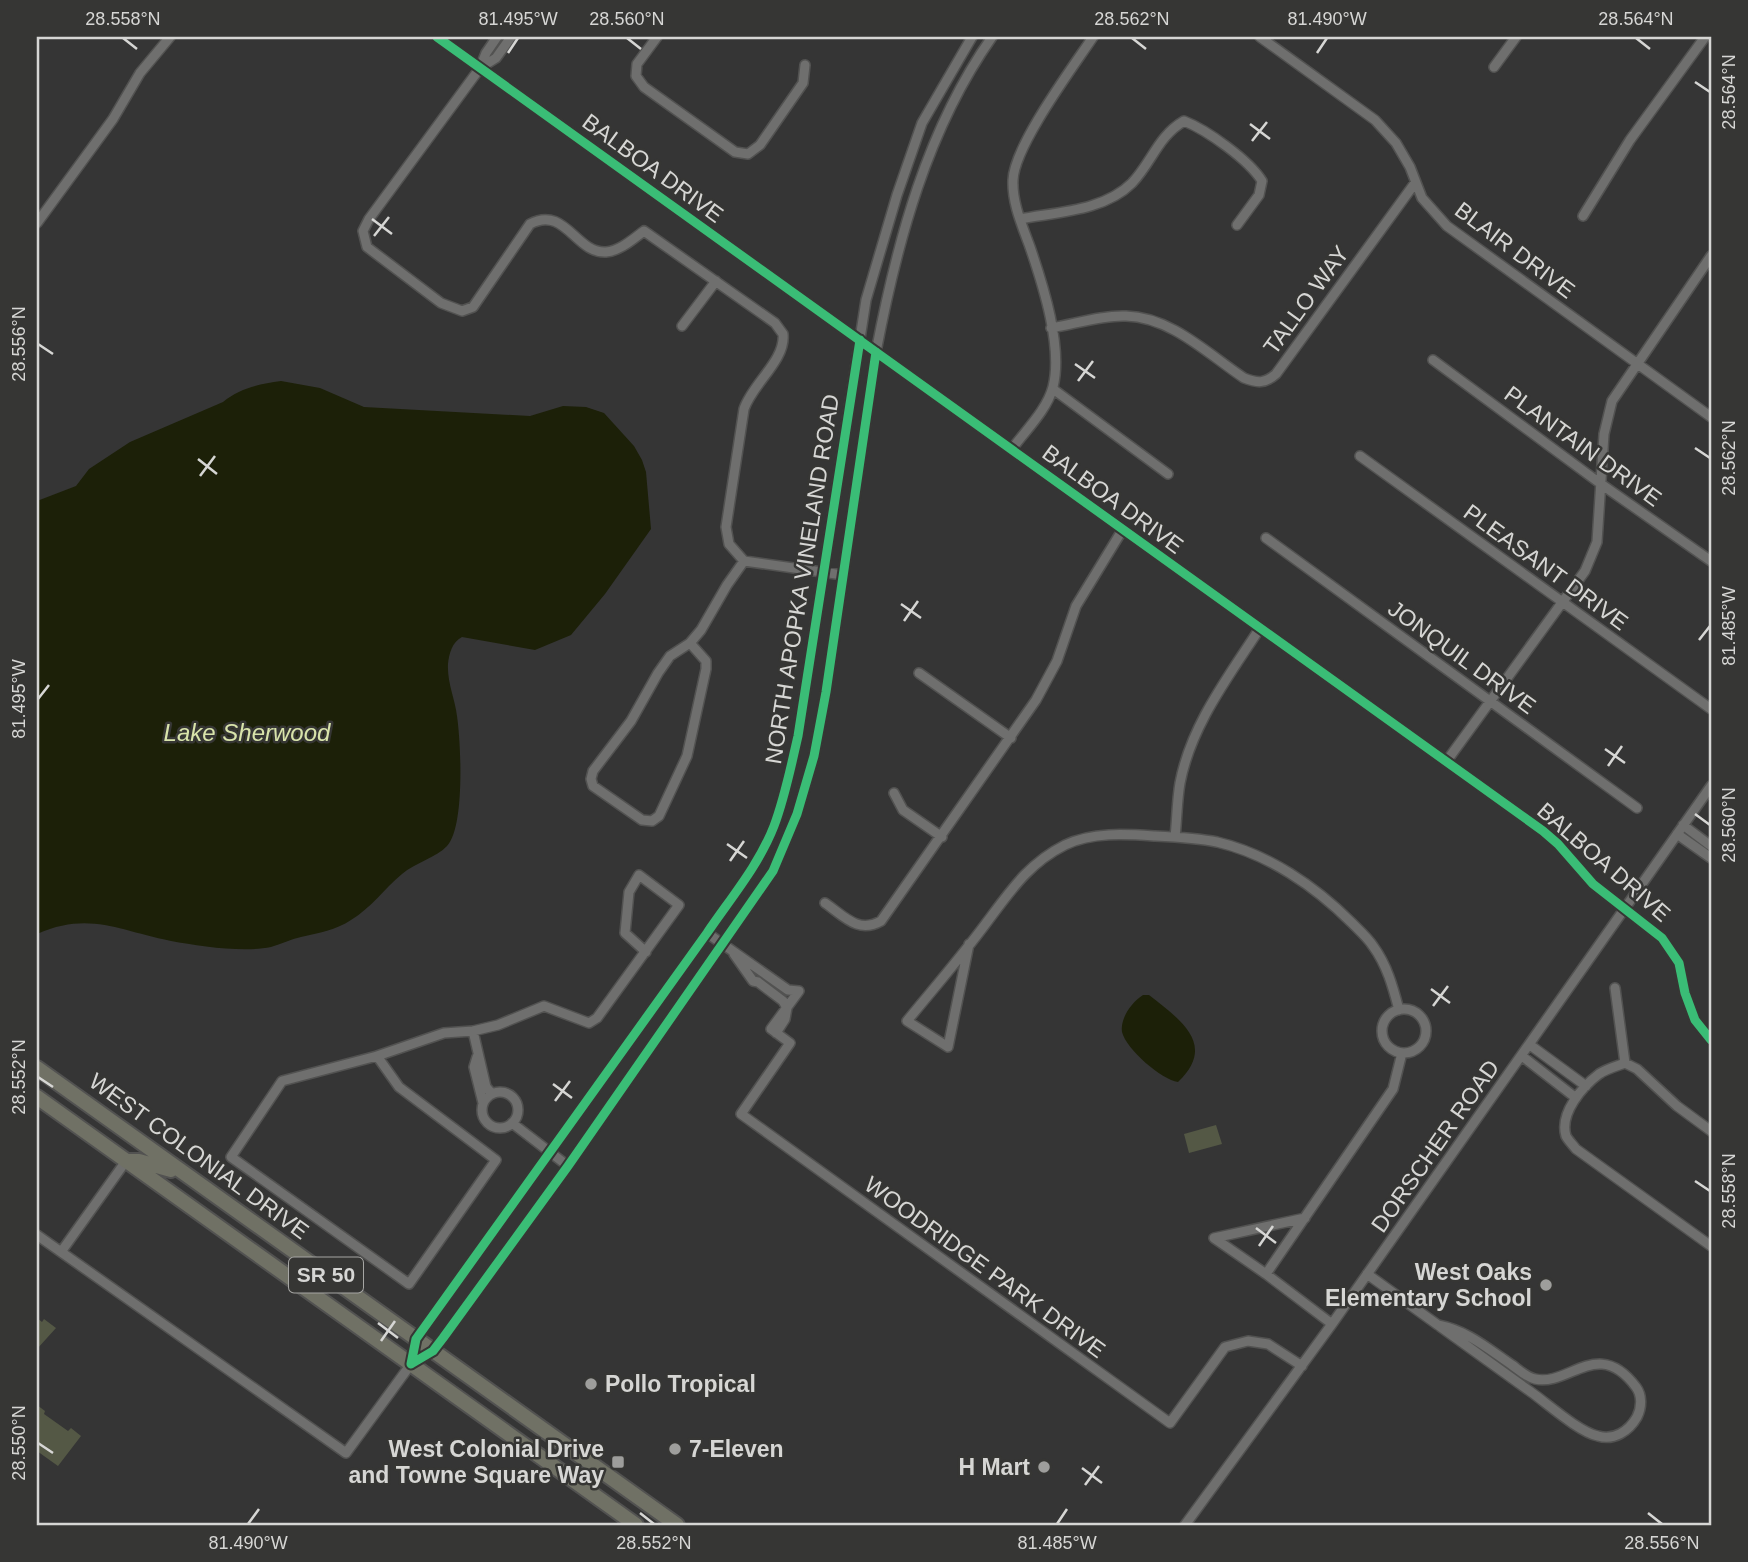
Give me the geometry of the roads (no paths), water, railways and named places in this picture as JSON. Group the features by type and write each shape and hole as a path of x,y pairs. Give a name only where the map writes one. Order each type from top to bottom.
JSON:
{"highway":[{"name":"WEST COLONIAL DRIVE","path":"37,1068 677,1525"},
{"name":"WEST COLONIAL DRIVE","path":"37,1097 636,1525"},
{"path":"126,1161 155,1164 186,1175"},
{"path":"611,1507 646,1525"}],"street":[{"path":"37,223 113,119 141,73 170,37"},
{"name":"BALBOA DRIVE","path":"437,37 1543,831 1591,882 1651,927 1672,951 1679,963 1685,993 1695,1020 1711,1040"},
{"path":"497,37 480,68 369,219 363,231 367,247 441,303 462,311 473,307 530,224 540,219 550,218 604,253 616,250 644,231 775,323 783,334 781,351 748,397 744,409 726,527 729,544 744,561 843,575"},
{"path":"480,68 496,58 511,37"},
{"path":"657,37 637,64 636,76 644,87 735,152 748,155 760,145 803,83 805,65"},
{"name":"NORTH APOPKA VINELAND ROAD","path":"416,1339 707,933 753,865 773,828 787,785 798,736 866,300 922,123 972,37"},
{"name":"NORTH APOPKA VINELAND ROAD","path":"433,1351 568,1166 772,871 797,814 814,756 826,692 885,300 925,166 954,102 992,37"},
{"path":"1012,449 1042,410 1052,389 1056,359 1037,268 1014,198 1014,170 1042,115 1093,37"},
{"name":"BLAIR DRIVE","path":"1260,37 1375,120 1396,143 1427,205 1453,232 1711,416"},
{"path":"1494,68 1516,37"},
{"path":"1583,216 1630,140 1705,37"},
{"path":"1020,219 1100,203 1120,194 1133,181 1170,129 1184,121 1197,126 1255,170 1262,181 1259,195 1237,225"},
{"name":"TALLO WAY","path":"1051,328 1123,315 1144,317 1165,324 1244,378 1256,383 1268,381 1276,374 1415,183"},
{"path":"1446,762 1585,571 1597,542 1604,435 1612,401 1711,256"},
{"path":"682,326 716,281"},
{"name":"PLANTAIN DRIVE","path":"1433,360 1711,561"},
{"path":"1052,389 1168,474"},
{"name":"PLEASANT DRIVE","path":"1360,456 1711,709"},
{"path":"825,903 859,926 872,926 881,921 1036,700 1057,661 1076,606 1123,529"},
{"name":"JONQUIL DRIVE","path":"1266,538 1637,808"},
{"path":"690,643 705,661 706,669 687,756 659,816 652,821 642,820 593,786 593,771 631,721 670,656 690,643 712,614 727,585 744,561"},
{"path":"1175,837 1180,783 1190,748 1212,703 1260,628"},
{"path":"919,673 1011,738"},
{"name":"DORSCHER ROAD","path":"1185,1525 1332,1324 1711,786"},
{"path":"894,793 904,810 942,836"},
{"path":"1684,825 1711,846"},
{"path":"969,944 948,1047 907,1021 1008,892 1036,863 1066,845 1085,838 1128,834 1216,842 1257,855 1334,905 1373,944 1388,971 1399,1010"},
{"path":"1677,834 1711,858"},
{"path":"377,1056 399,1087 496,1160 409,1284 231,1157 282,1081 377,1056 444,1033 473,1031 498,1025 544,1006 589,1023 597,1018 646,951 679,905 639,875 629,892 625,933 646,951"},
{"name":"WOODRIDGE PARK DRIVE","path":"707,933 734,954 753,981 783,1001 787,1008"},
{"name":"WOODRIDGE PARK DRIVE","path":"734,954 745,958 788,990 799,991 787,1008 785,1018 773,1031 790,1043 741,1114 1170,1423 1226,1347 1248,1340 1268,1344 1302,1366"},
{"path":"1615,988 1625,1063"},
{"path":"1399,1010 1413,1011 1419,1015 1426,1028 1421,1045 1410,1052 1402,1053 1388,1045 1382,1031 1387,1018 1399,1010"},
{"path":"473,1031 486,1087 492,1094"},
{"path":"1530,1045 1586,1086"},
{"path":"1266,1274 1393,1089 1402,1053"},
{"path":"477,1056 474,1067 483,1103 483,1115 490,1125 502,1128 512,1123 517,1112 514,1100 504,1093 492,1094 483,1103"},
{"path":"1522,1056 1576,1098"},
{"path":"1711,1131 1677,1106 1655,1083 1625,1063 1602,1072 1586,1086 1576,1098 1565,1120 1566,1136 1576,1149 1711,1246"},
{"path":"512,1123 568,1166"},
{"path":"61,1252 126,1161"},
{"path":"1305,1218 1214,1238 1332,1324"},
{"path":"37,1235 346,1454 411,1364 433,1351"},
{"path":"1367,1274 1438,1325 1593,1435 1618,1435 1629,1427 1639,1414 1641,1401 1636,1387 1619,1371 1609,1366 1587,1365 1548,1380 1537,1379 1464,1332 1438,1325"},
{"path":"411,1364 416,1339"}],"water":[{"name":"Lake Sherwood","path":"281,381 320,388 364,407 530,416 563,406 586,407 604,413 634,446 642,460 646,472 651,529 605,594 571,635 535,650 462,637 453,645 448,664 457,716 460,764 459,804 453,836 443,850 402,874 351,920 333,929 260,949 182,943 89,923 56,927 37,934 37,501 76,486 89,469 130,442 223,402 243,390"},
{"path":"1143,995 1149,995 1172,1013 1190,1033 1195,1056 1178,1082 1163,1076 1145,1063 1130,1047 1122,1032 1128,1011"}],"place":[{"name":"West Oaks Elementary School","path":"1546,1285"},
{"name":"Pollo Tropical","path":"591,1384"},
{"name":"7-Eleven","path":"675,1449"},
{"name":"West Colonial Drive and Towne Square Way","path":"618,1462"},
{"name":"H Mart","path":"1044,1467"}]}
